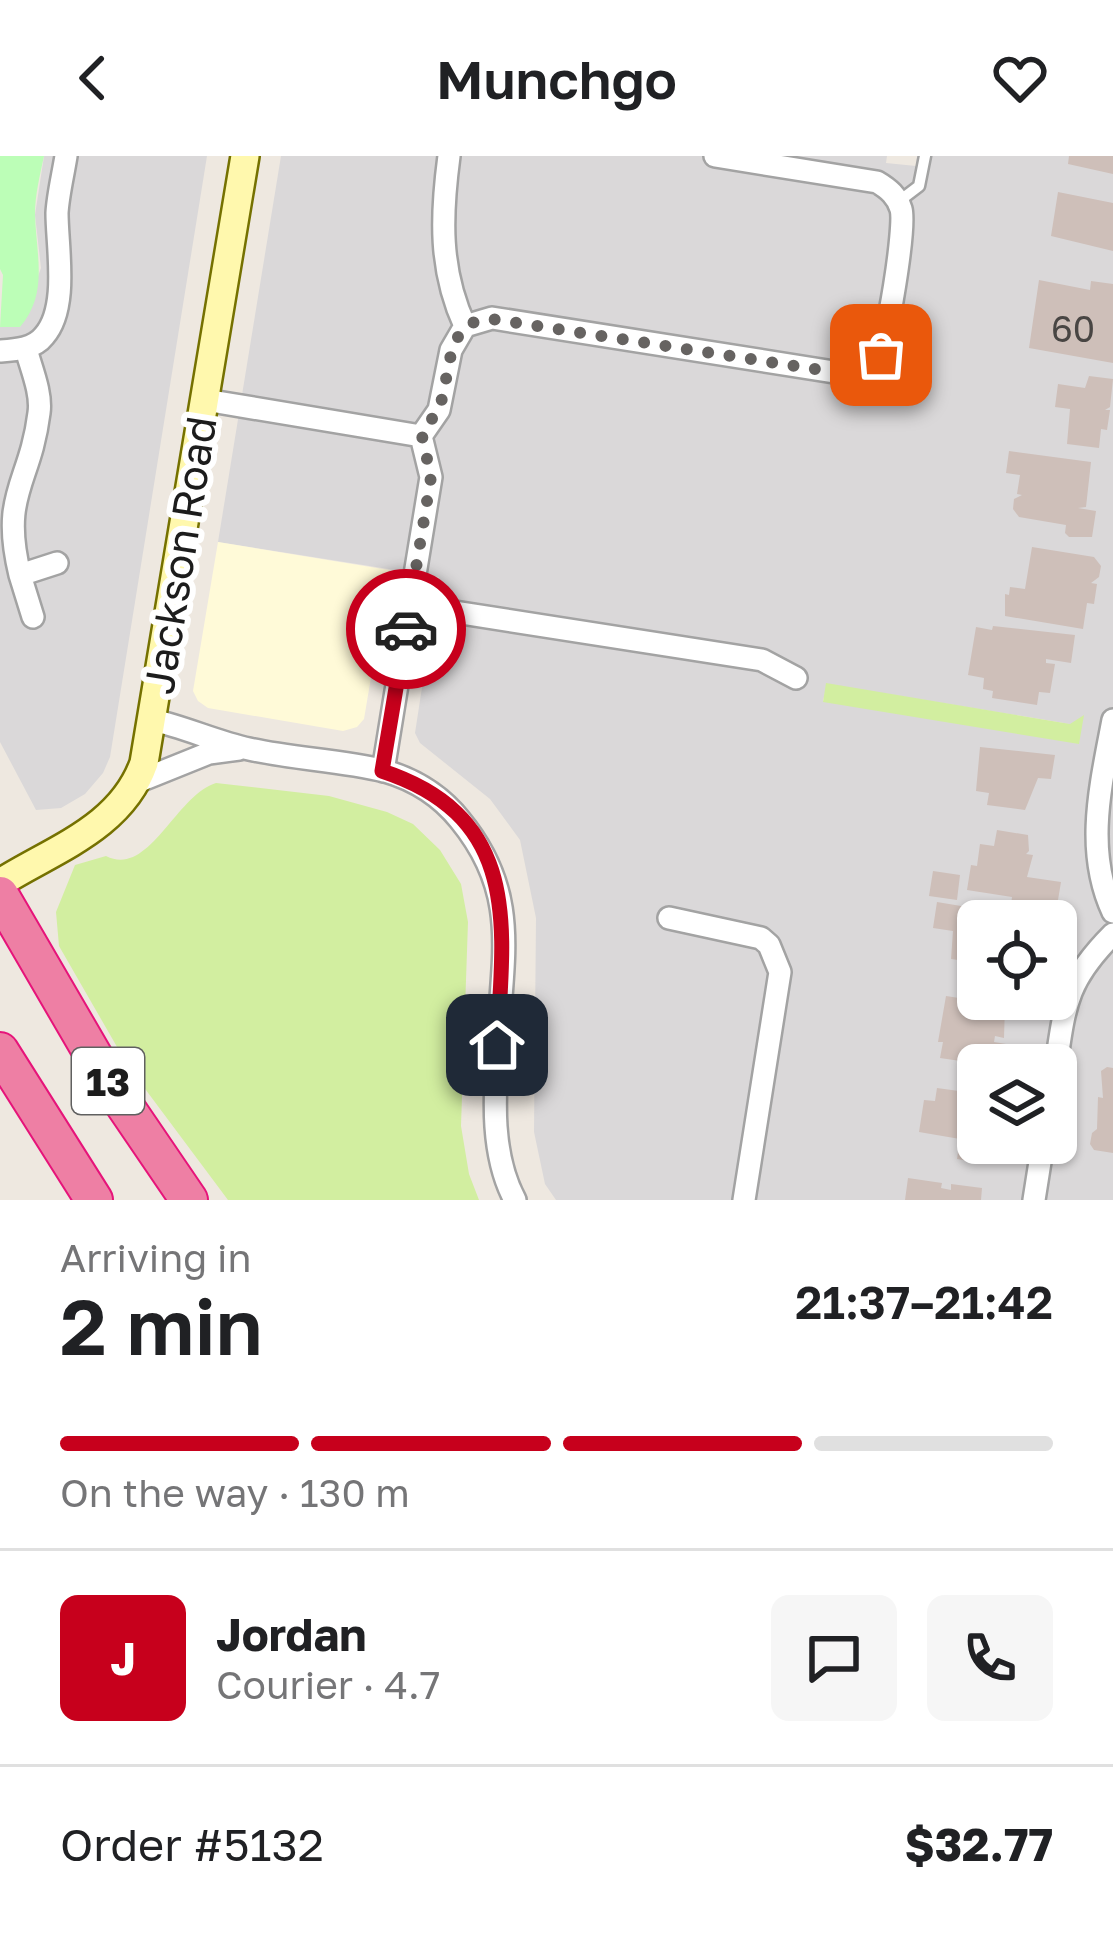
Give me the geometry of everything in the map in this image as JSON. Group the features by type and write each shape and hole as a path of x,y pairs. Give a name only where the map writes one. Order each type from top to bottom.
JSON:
{"highway":[{"name":"13","path":"0,895 110,1084 189,1200"},
{"name":"13","path":"0,1051 94,1200"},
{"path":"58,1200 62,1154"}],"street":[{"path":"0,352 26,349 44,337 55,314 61,262 57,210 66,156"},
{"name":"Jackson Road","path":"0,883 108,818 137,782 152,720 245,156"},
{"path":"449,156 440,218 450,293 465,326"},
{"path":"382,771 431,477 422,436 439,410 452,350 465,326 492,319 834,372 866,368 881,355 904,222 898,202 877,182 715,156"},
{"path":"26,349 40,407 33,444 8,516 9,542 33,617"},
{"path":"205,400 422,436"},
{"path":"20,575 58,563"},
{"path":"410,605 762,660 796,678"},
{"path":"1113,719 1095,829 1101,886 1113,912"},
{"path":"152,720 245,748 382,771 412,781 450,808 488,857 497,879 504,925 496,1127 515,1200"},
{"path":"137,782 208,753 245,748"},
{"path":"669,918 761,938 780,972 744,1200"},
{"path":"1059,1044 1065,1006 1078,973 1113,934"},
{"path":"1038,1199 1041,1164"}],"lane":[{"path":"898,202 919,186 925,156"}],"shaded area":[{"path":"44,156 207,156 110,757 85,794 61,808 36,810 0,742 0,327 20,327 41,268 35,215"},
{"path":"281,156 887,156 886,163 916,166 917,156 1113,156 1113,1200 556,1200 545,1184 534,1132 536,918 520,840 490,799 420,743 415,733 439,577 218,542","holes":["827,684 1070,724 823,701"]},
{"path":"218,542 389,570 364,719 357,727 343,731 208,708 198,701 193,691"}],"green space":[{"path":"0,156 44,156 35,207 38,287 20,327 0,327"},
{"path":"826,683 1070,724 1084,715 1079,744 823,702"},
{"path":"216,783 329,796 387,812 413,824 440,850 461,884 468,922 461,1126 479,1200 228,1200 128,1066 59,946 56,912 75,865 106,856 121,860 136,856 201,791"}],"building":[{"path":"1069,156 1113,156 1113,174 1068,164"},
{"path":"1058,192 1113,203 1113,251 1051,236"},
{"path":"1039,280 1090,290 1091,281 1113,284 1113,363 1029,348"},
{"path":"1089,376 1113,379 1110,407 1105,410 1110,410 1107,430 1101,429 1099,448 1067,444 1070,409 1055,407 1058,384 1085,388"},
{"path":"1009,451 1091,462 1086,507 1078,508 1096,511 1092,537 1069,537 1066,525 1019,517 1013,509 1014,499 1022,495 1017,494 1020,475 1006,473"},
{"path":"1032,547 1094,557 1101,566 1099,577 1091,583 1097,584 1094,604 1087,603 1083,629 1005,616 1005,594 1009,595 1010,587 1025,589"},
{"path":"993,626 1075,635 1071,663 1046,659 1055,664 1050,693 1039,692 1037,705 992,698 993,691 983,689 984,678 968,675 976,627 992,630"},
{"path":"980,747 1055,755 1051,779 1038,778 1025,810 987,805 989,793 976,791"},
{"path":"997,830 1028,835 1026,854 1033,855 1027,877 1061,882 1058,900 1012,900 967,890 980,844 994,846"},
{"path":"933,871 960,875 957,900 929,896"},
{"path":"937,902 957,905 957,960 951,959 953,931 933,928"},
{"path":"946,996 957,998 957,1020 1005,1020 1004,1038 995,1036 994,1042 1006,1044 957,1044 957,1060 940,1058 943,1042 938,1042"},
{"path":"1113,1068 1113,1153 1094,1150 1090,1144 1097,1129 1098,1097 1103,1098 1101,1071"},
{"path":"937,1088 957,1091 957,1138 919,1132 924,1100 935,1101"},
{"path":"908,1178 942,1183 941,1188 951,1190 951,1184 982,1188 981,1200 905,1200"}],"way so far":[{"path":"406,629 431,477 422,436 439,410 456,338 473,321 492,319 834,372 866,368 881,355"}],"route":[{"path":"406,629 382,771 434,793 488,857 497,879 504,925 497,1045"}]}
